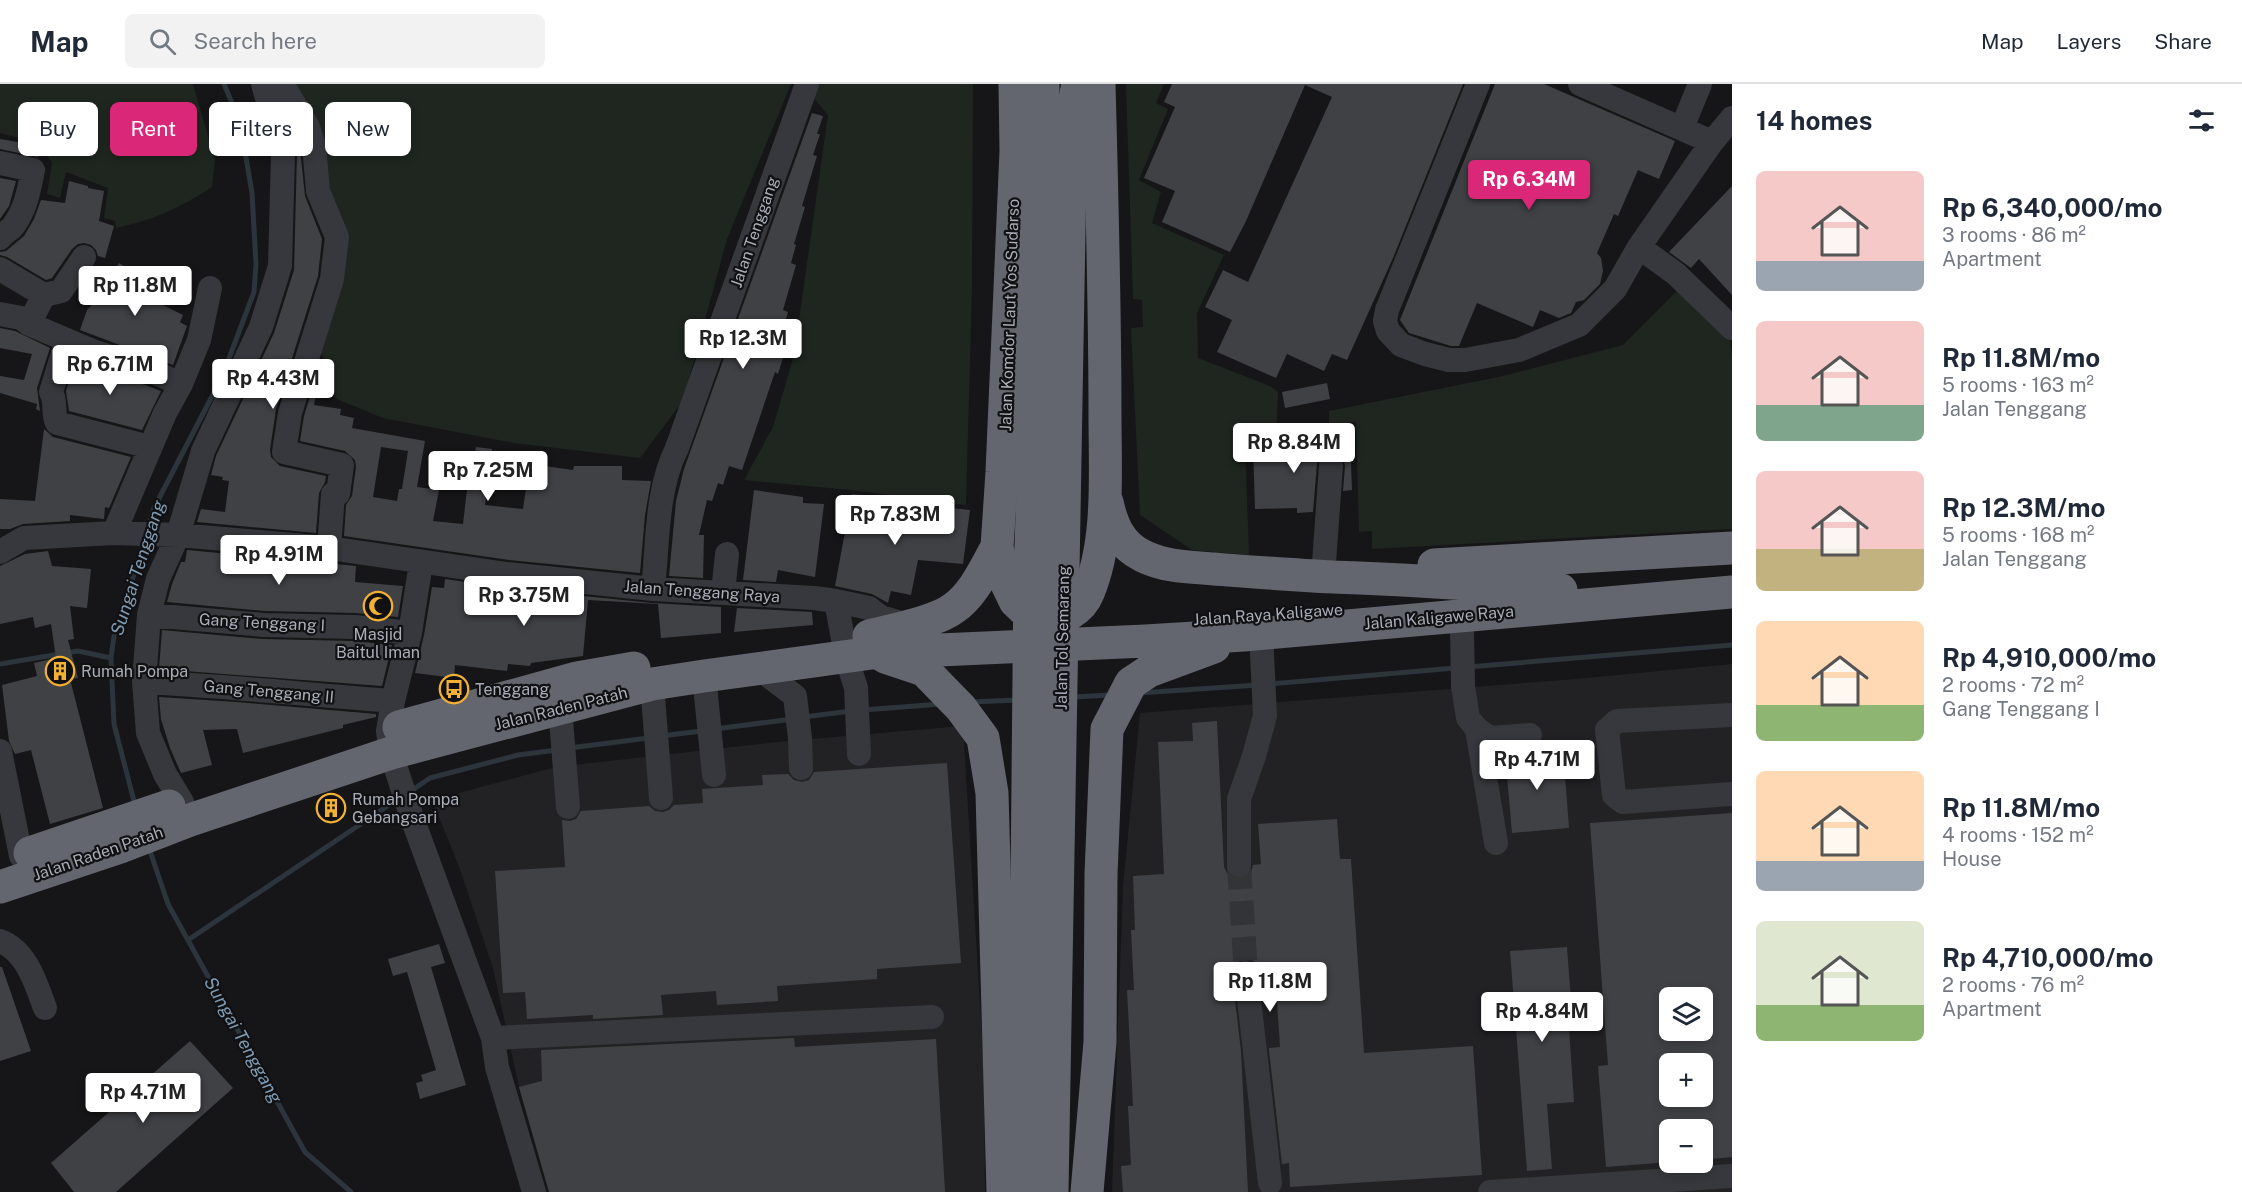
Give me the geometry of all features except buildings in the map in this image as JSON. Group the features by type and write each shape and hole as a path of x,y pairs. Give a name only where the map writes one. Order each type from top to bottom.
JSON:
{"highway":[{"name":"Jalan Tol Semarang","path":"1052,1192 1071,119 1078,84"},
{"path":"968,648 1041,626 1074,612 1087,596 1099,560 1105,491 1105,322 1099,84"},
{"name":"Jalan Tol Semarang","path":"1024,1192 1030,574 1042,233 1033,85"},
{"name":"Jalan Komdor Laut Yos Sudarso","path":"997,547 1015,163 1033,85"},
{"path":"1105,491 1115,531 1131,550 1163,564 1184,567 1566,590 1732,575"},
{"path":"858,646 954,609 977,584 997,547"},
{"path":"997,547 1004,578 1014,601 1041,626 1147,656 1107,729 1101,874 1100,1042 1087,1192"},
{"path":"1328,577 1344,572 1442,564 1732,548"},
{"name":"Jalan Raya Kaligawe","path":"1041,626 1228,618 1566,590"},
{"name":"Jalan Kaligawe Raya","path":"1147,656 1263,638 1732,592"},
{"path":"1263,638 1462,634 1732,606"},
{"name":"Jalan Raden Patah","path":"12,871 116,836 184,808 392,737 578,678 651,666 858,646 982,628 1041,626"},
{"path":"858,646 924,670 961,708 983,738 992,793 1003,1192"},
{"name":"Jalan Raden Patah","path":"392,737 561,715 653,695 705,690 758,668 858,646 968,648 1147,656"}],"street":[{"path":"184,808 165,774 150,738 144,682 149,615 158,579 176,535 203,451 261,327 280,266 283,154 263,84"},
{"path":"282,84 308,127 314,146 318,191 337,237 332,279 290,413 284,452 342,465 338,494 333,494 329,549"},
{"name":"Jalan Tenggang","path":"653,589 659,513 669,463 677,448 807,84"},
{"path":"1478,84 1387,310 1385,321 1388,331 1401,345 1449,360 1465,360 1519,350 1579,325 1615,289 1640,247 1712,142 1732,118"},
{"path":"1580,84 1712,142"},
{"path":"1682,128 1700,84"},
{"path":"0,164 33,170 25,208 13,228 1,234"},
{"path":"1640,247 1676,274 1732,328"},
{"path":"0,269 44,295 61,291 84,257"},
{"path":"0,536 24,538 118,533 150,447 165,413 182,384 199,340 210,288"},
{"path":"29,324 44,295"},
{"path":"0,314 21,318 29,324 94,352 144,368 182,384"},
{"path":"67,340 51,393 54,418 57,423 150,447"},
{"path":"1328,577 1331,465"},
{"name":"Jalan Tenggang Raya","path":"118,533 176,535 329,549 507,574 653,589 814,598 869,608 881,617 910,626"},
{"path":"0,552 24,538"},
{"path":"723,593 727,554"},
{"path":"421,563 392,737 411,815 493,1038 497,1066 534,1192"},
{"path":"836,601 858,646 856,688 859,746"},
{"name":"Gang Tenggang I","path":"149,615 264,625 355,627 410,633"},
{"path":"1462,634 1463,686 1468,718 1477,729 1490,738 1530,735"},
{"path":"1239,866 1239,799 1265,716 1263,638"},
{"path":"758,668 795,696 801,768"},
{"name":"Gang Tenggang II","path":"144,682 289,693 392,737"},
{"path":"705,690 714,775"},
{"path":"653,695 660,798"},
{"path":"561,715 568,807"},
{"path":"1732,715 1617,721 1607,730 1614,795 1623,802 1732,794"},
{"path":"1477,729 1496,843"},
{"path":"0,751 12,871"},
{"path":"0,941 16,951 31,972 45,1008"},
{"path":"1246,973 1270,1182"},
{"path":"493,1038 932,1017"},
{"path":"1490,1192 1535,1191 1732,1176"}],"shaded area":[{"path":"0,84 193,84 209,139 209,156 214,156 215,160 212,187 166,212 116,228 115,221 104,218 108,188 66,172 60,198 47,194 52,163 47,156 98,156 98,102 18,102 18,138 0,133"},
{"path":"294,84 791,84 727,239 683,401 640,458 514,443 383,418 337,399 322,382 331,370 317,347 349,238 328,204 313,151 313,102 299,102"},
{"path":"815,84 973,84 972,288 966,505 850,490 744,480 773,427 794,355 828,115 812,96"},
{"path":"1126,84 1164,84 1156,103 1168,109 1139,180 1161,192 1152,223 1224,255 1197,313 1198,358 1270,386 1278,392 1276,441 1245,443 1249,555 1192,550 1140,515 1131,328 1143,327 1142,300 1133,299"},
{"path":"1678,290 1730,339 1732,356 1732,529 1372,549 1372,531 1359,532 1356,422 1329,424 1329,411 1503,376 1623,345"},
{"path":"1732,664 1732,1192 1112,1192 1123,886 1140,713 1576,679"},
{"path":"963,726 984,1070 985,1192 549,1192 519,1087 493,968 461,872 435,807 459,793 556,767 787,741"}],"waterway":[{"name":"Sungai Tenggang","path":"148,528 154,508 222,377 254,292 256,264 252,193 240,122 224,84"},
{"name":"Sungai Tenggang","path":"135,805 114,724 111,658 114,636 145,540"},
{"path":"1468,667 1732,645"},
{"path":"0,664 78,651 111,658"},
{"path":"1270,684 1455,668"},
{"path":"1139,693 1258,685"},
{"path":"1073,697 1111,695"},
{"path":"971,702 1019,700"},
{"path":"863,710 941,704"},
{"path":"804,717 851,711"},
{"path":"715,729 792,719"},
{"path":"661,736 702,731"},
{"path":"569,748 649,738"},
{"path":"411,791 430,778 518,755 557,750"},
{"path":"188,940 398,799"},
{"name":"Sungai Tenggang","path":"149,848 168,904 305,1152 351,1192"}],"tunnel":[{"path":"1239,865 1246,973"}],"place":[{"name":"Masjid Baitul Iman","path":"378,606"},
{"name":"Rumah Pompa","path":"60,671"},
{"name":"Tenggang","path":"454,689"},
{"name":"Rumah Pompa Gebangsari","path":"331,808"}]}
